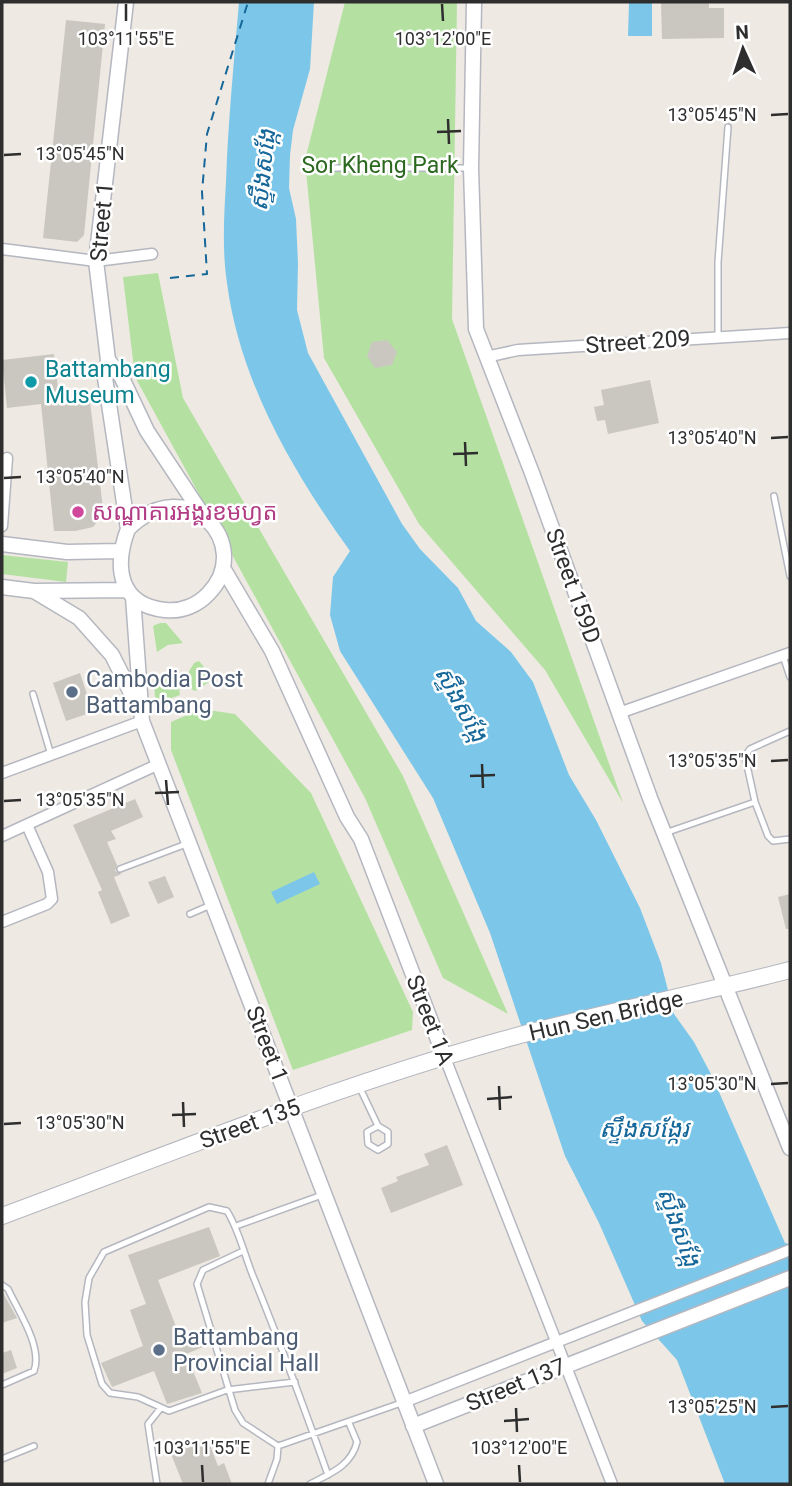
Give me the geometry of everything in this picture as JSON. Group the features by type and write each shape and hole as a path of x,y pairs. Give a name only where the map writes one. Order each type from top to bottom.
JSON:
{"main road":[{"name":"Hun Sen Bridge","path":"501,1040 790,970"},
{"name":"Street 135","path":"2,1216 292,1108 501,1040"}],"street":[{"name":"Street 1","path":"126,2 96,261 108,360 105,378 128,529"},
{"name":"Street 159D","path":"474,2 471,168 476,329 665,833 718,989 790,1148"},
{"path":"2,248 96,261 152,254"},
{"name":"Street 209","path":"486,357 518,350 790,333"},
{"name":"Street 1","path":"108,360 121,376 148,431 203,516"},
{"path":"2,526 7,458"},
{"path":"2,587 34,591 130,593 165,610 185,609 209,593 223,568 224,548 216,530 203,516 184,507 162,506 143,514 128,529 119,551 120,567 130,593"},
{"path":"2,544 67,552 119,551"},
{"name":"Street 1A","path":"223,568 272,651 347,817 361,839 612,1484"},
{"path":"2,773 142,718 112,655 79,618 34,591"},
{"name":"Street 1","path":"130,593 142,718 436,1484"},
{"path":"619,713 787,654"},
{"path":"2,836 159,764"},
{"path":"2,922 47,904 52,899 48,872 27,825"},
{"name":"Street 137","path":"404,1402 790,1250"},
{"name":"Street 137","path":"413,1426 790,1278"}],"lane":[{"path":"718,336 718,262 728,127"},
{"path":"334,168 471,168"},
{"path":"774,496 790,576"},
{"path":"787,654 790,677"},
{"path":"33,694 51,755"},
{"path":"790,731 750,749 745,756 755,802 768,836 773,841 790,839"},
{"path":"665,833 755,802"},
{"path":"120,869 189,843"},
{"path":"190,914 213,904"},
{"path":"359,1086 378,1126 388,1132 388,1144 378,1150 368,1144 368,1132 378,1126"},
{"path":"236,1226 324,1194"},
{"path":"295,1382 227,1390 169,1411 138,1397 110,1393 102,1384 87,1335 85,1302 93,1266 104,1252 209,1207 227,1211 236,1226 243,1251 295,1382 328,1475"},
{"path":"243,1251 203,1270 197,1284 227,1390 243,1423 278,1446"},
{"path":"2,1285 8,1289 35,1350 37,1363 34,1371 2,1385"},
{"path":"278,1446 404,1402"},
{"path":"157,1484 148,1424 160,1409"},
{"path":"310,1484 344,1465 354,1453 358,1442 349,1423"},
{"path":"2,1459 34,1446"},
{"path":"268,1484 278,1459 278,1446"}],"green space":[{"name":"Sor Kheng Park","path":"345,2 457,2 452,319 623,803 545,670 419,524 324,358 305,160"},
{"path":"158,273 183,398 403,776 508,1014 443,978 365,798 135,377 123,277"},
{"path":"2,555 68,562 66,582 2,574"},
{"path":"166,623 183,643 168,645 157,652 153,626"},
{"path":"199,661 214,679 195,691 187,687 184,680 194,663"},
{"path":"163,677 178,681 180,695 163,701 155,698 154,678"},
{"path":"201,709 235,714 311,793 413,1012 412,1030 293,1070 171,750 171,722"}],"water":[{"name":"ស្ទឹងសង្កែរ","path":"239,2 314,2 310,69 293,130 289,188 296,219 297,310 308,353 402,524 420,549 458,588 476,621 511,652 533,682 569,775 596,820 640,908 661,963 674,1014 694,1042 712,1076 785,1243 790,1244 790,1484 725,1484 677,1360 642,1321 599,1223 565,1156 490,933 433,798 340,651 330,615 333,577 350,551 289,458 272,424 244,356 225,271 225,207"},
{"path":"629,2 652,2 652,36 628,36"},
{"path":"314,872 320,884 277,904 271,892"}],"building":[{"path":"661,2 709,2 709,8 724,8 724,38 662,39"},
{"path":"66,20 105,24 84,235 77,242 43,238"},
{"path":"387,340 397,352 392,365 375,368 367,356 372,342"},
{"path":"54,354 60,405 90,402 103,508 102,516 93,527 75,531 54,531 41,404 7,408 2,360"},
{"path":"650,380 659,423 608,434 605,420 597,421 594,407 604,405 601,390"},
{"path":"80,673 93,712 66,721 53,683"},
{"path":"135,799 143,817 111,831 116,839 107,842 117,865 115,871 122,874 114,877 130,916 111,924 98,892 102,890 73,825"},
{"path":"165,876 174,897 158,904 148,882"},
{"path":"790,894 790,929 786,929 778,897"},
{"path":"447,1145 463,1185 391,1213 381,1188 398,1181 396,1177 429,1165 424,1154"},
{"path":"209,1227 220,1256 158,1280 180,1337 197,1331 203,1347 186,1354 202,1393 167,1404 154,1371 112,1387 101,1363 143,1346 130,1310 146,1304 128,1255"},
{"path":"2,1291 17,1318 2,1323"},
{"path":"11,1350 17,1368 2,1374 2,1353"},
{"path":"208,1440 218,1466 224,1463 232,1484 183,1484 171,1454"}],"ferry route":[{"path":"170,278 207,274 202,192 207,134 248,2"}],"place":[{"name":"Battambang Museum","path":"31,382"},
{"name":"សណ្ឋាគារអង្គរខមហ្វត","path":"78,512"},
{"name":"Cambodia Post Battambang","path":"72,692"},
{"name":"Battambang Provincial Hall","path":"159,1350"}],"water label":[{"name":"ស្ទឹងសង្កែ","path":"263,170"},
{"name":"ស្ទឹងសង្កែ","path":"461,704"},
{"name":"ស្ទឹងសង្កែ","path":"679,1227"}]}
